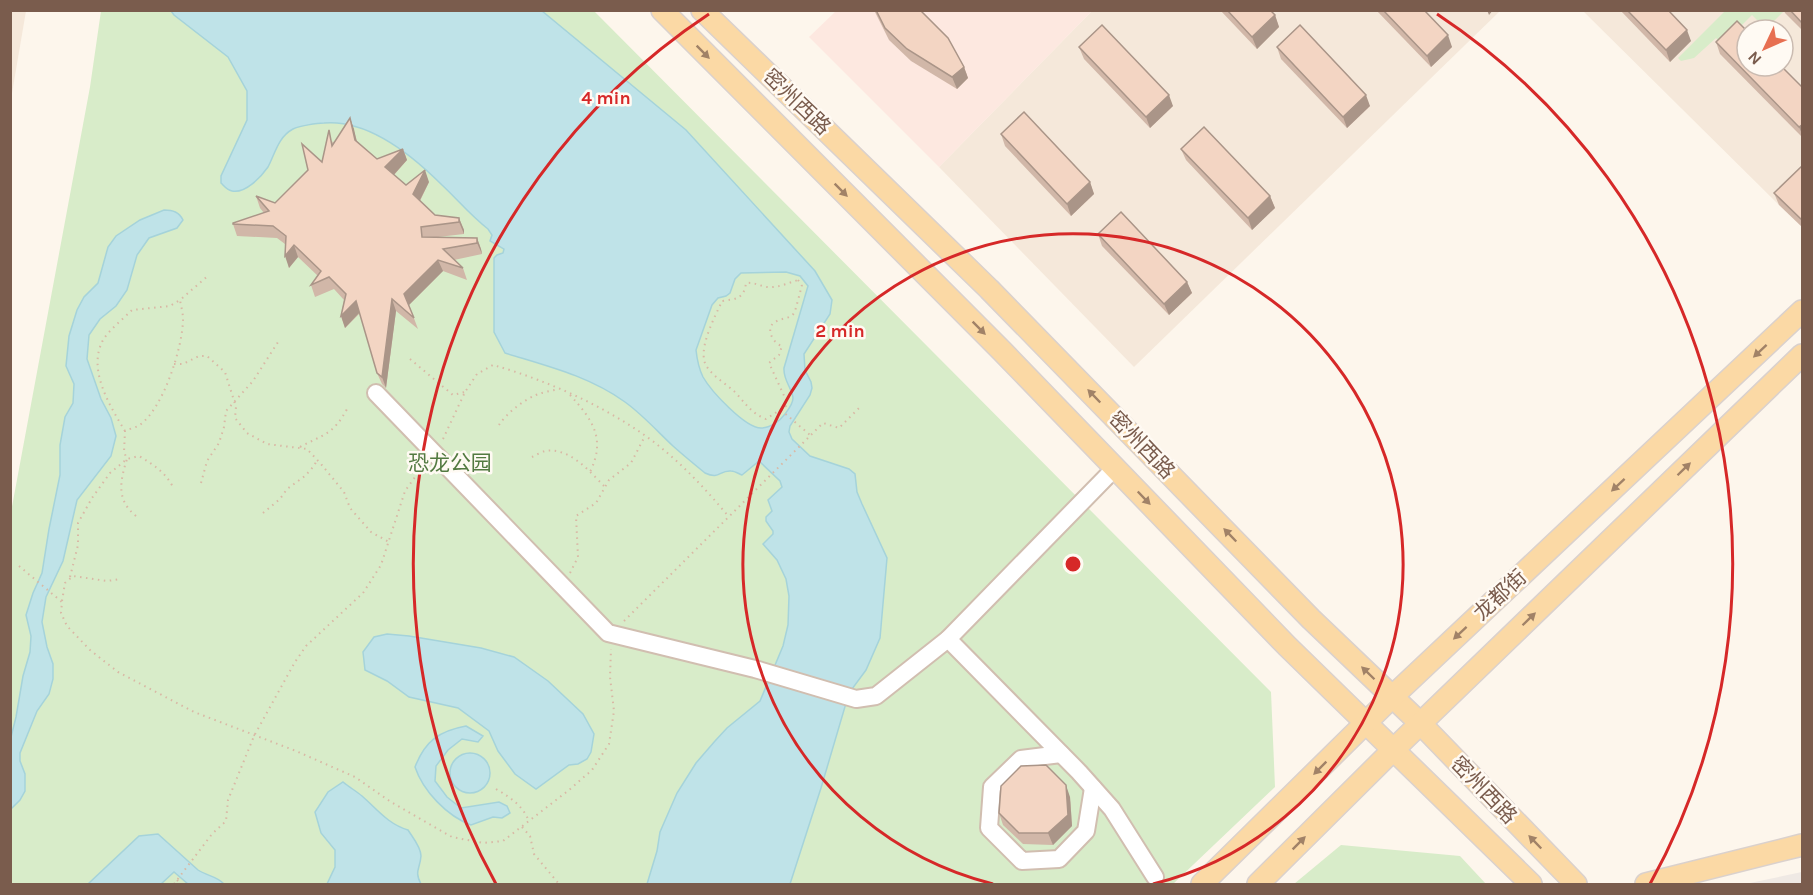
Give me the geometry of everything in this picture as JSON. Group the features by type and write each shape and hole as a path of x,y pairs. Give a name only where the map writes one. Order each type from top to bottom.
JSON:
{"main road":[{"name":"密州西路","path":"662,10 1002,351 1287,646 1531,885"},
{"name":"密州西路","path":"702,10 989,289 1311,618 1421,724 1576,885"},
{"name":"龙都街","path":"1202,885 1393,696 1803,311"},
{"name":"龙都街","path":"1258,885 1803,354"},
{"path":"1646,885 1803,845"}],"street":[{"path":"376,393 608,633 755,669 856,699 876,696 948,639 1115,468"},
{"path":"948,639 1112,809 1155,877"},
{"path":"1061,754 1021,759 992,788 989,828 1022,861 1059,858 1086,831 1093,788"}],"path":[{"path":"136,516 125,504 120,488 127,459 124,452 125,431 103,388 96,365 103,340 132,310 170,306 209,275"},
{"path":"798,280 802,286 794,314 773,323 770,331 772,339 777,345 782,346 779,355 769,363 786,400 786,406 782,411 766,419 756,415 707,367 702,356 722,301 740,297 745,292 747,283 766,287 779,286 798,280"},
{"path":"125,431 140,425 164,393 180,339 183,319 180,300"},
{"path":"201,483 207,461 219,443 226,411 253,381 278,342"},
{"path":"174,364 183,364 199,356 207,356 225,372 236,406 235,418 247,433 267,444 307,449 344,492 350,508 371,532 389,542"},
{"path":"410,359 453,395 465,392"},
{"path":"174,885 212,834 226,821 228,800 254,736 295,662 306,646 363,593 381,565 405,491 443,439 465,392 477,374 493,365 521,373 608,412 666,452 706,490 729,517"},
{"path":"499,425 505,416 536,394 559,389"},
{"path":"567,393 596,429 598,445 596,460 590,472"},
{"path":"173,487 156,466 139,456 127,459 101,484 78,523 78,545 70,577 65,583 62,602 61,613 67,626 90,650 118,672 194,712 296,751 355,777 391,802 452,837 483,843 503,841 592,770 609,744 614,711 610,677 611,634 823,423 839,428 862,405"},
{"path":"298,448 325,435 340,421 347,409"},
{"path":"782,411 809,437"},
{"path":"563,586 578,557 576,516 596,503 609,480 631,463 645,436"},
{"path":"532,457 546,451 565,453 582,464 605,487"},
{"path":"263,513 280,499 287,489 305,476 317,460"},
{"path":"19,566 62,602"},
{"path":"70,577 107,581 121,579"},
{"path":"496,789 513,799 525,812 529,821"},
{"path":"522,827 530,836 534,854 559,885"},
{"path":"177,880 181,885"}],"shaded area":[{"path":"10,11 26,11 11,99"},
{"path":"836,11 1092,11 939,167 809,37"},
{"path":"1092,11 1500,11 1134,367 939,167"},
{"path":"1583,11 1802,11 1802,180 1779,205"},
{"path":"1802,872 1802,884 1745,884"}],"green space":[{"name":"恐龙公园","path":"101,11 594,11 1271,692 1275,787 1173,884 11,884 11,512 90,87"},
{"path":"1725,11 1784,11 1777,18 1755,18 1752,15 1749,18 1735,18 1735,32 1722,45 1716,38 1694,58 1681,61 1678,58"},
{"path":"1341,845 1460,856 1486,884 1294,884"}],"water":[{"path":"171,11 542,11 686,130 815,271 832,300 830,314 804,354 805,370 812,388 790,426 789,432 792,439 810,456 849,469 855,474 857,492 887,558 880,638 866,670 849,693 790,884 647,884 660,832 677,793 696,763 715,741 760,701 783,646 788,625 789,596 786,579 777,560 763,544 773,534 766,521 766,517 772,511 768,500 782,487 780,481 759,461 742,475 731,471 714,476 705,473 638,412 611,393 582,378 505,353 494,332 494,258 503,253 504,249 490,241 492,235 488,229 418,163 373,133 341,123 324,123 296,128 284,136 268,167 252,184 237,191 230,191 226,188 221,183 221,176 247,120 247,91 228,57","holes":["786,272 800,276 808,286 784,368 793,398 792,402 783,417 774,424 761,428 738,416 707,383 700,371 696,350 712,305 718,298 730,293 735,279 741,273"]},
{"path":"164,210 175,212 183,220 177,228 149,238 137,255 127,290 116,306 100,319 89,335 87,359 116,436 111,456 77,500 63,561 46,597 42,622 53,664 53,679 49,694 37,711 20,753 20,761 25,774 25,791 11,809 11,737 30,652 31,636 26,615 42,573 60,475 60,445 65,417 73,403 74,384 66,366 69,336 77,310 84,297 98,283 108,247 116,236 140,220"},
{"path":"387,634 481,648 514,657 548,681 583,714 594,734 591,752 587,759 578,764 569,765 536,789 515,774 498,751 489,731 458,708 409,697 387,681 365,670 363,652 374,637"},
{"path":"466,726 483,736 478,742 462,739 448,750 436,766 435,781 447,797 461,808 499,802 507,806 510,813 502,818 493,817 471,825 453,816 437,802 424,785 415,767 423,750 434,739 448,731"},
{"path":"470,753 478,754 484,759 489,765 489,781 484,787 478,792 470,793 462,792 456,787 451,781 450,773 451,765 456,759 462,754"},
{"path":"343,782 389,820 408,830 421,853 418,873 421,884 327,884 335,867 335,850 321,833 315,812 328,792"},
{"path":"158,834 198,870 224,884 188,884 174,872 161,884 88,884 139,836"}],"building":[{"path":"876,10 920,10 948,38 964,67 952,77 907,49 885,28"},
{"path":"1227,10 1270,10 1275,15 1252,37"},
{"path":"1383,10 1424,10 1448,35 1427,56"},
{"path":"1627,10 1668,10 1687,30 1666,50"},
{"path":"1790,10 1803,10 1803,24"},
{"path":"1735,23 1735,61 1716,42"},
{"path":"1102,25 1169,95 1146,117 1079,47"},
{"path":"1300,25 1366,95 1343,117 1277,47"},
{"path":"1751,78 1793,78 1803,88 1803,124 1799,127"},
{"path":"1024,112 1090,182 1067,204 1001,134"},
{"path":"350,118 355,140 377,159 403,149 385,167 406,185 425,170 413,194 435,215 459,218 459,222 421,227 422,237 477,238 477,243 443,249 463,268 438,260 404,294 414,318 392,299 382,377 377,373 356,301 341,316 346,294 329,277 311,285 321,271 294,245 285,256 286,236 273,226 233,224 269,211 256,196 275,203 308,170 302,144 322,162 329,130 332,146"},
{"path":"1204,127 1270,196 1248,218 1181,149"},
{"path":"1803,165 1803,221 1774,193"},
{"path":"1121,212 1187,282 1164,304 1098,234"},
{"path":"1046,765 1066,785 1068,815 1048,833 1019,833 999,813 1001,786 1021,766"}]}
